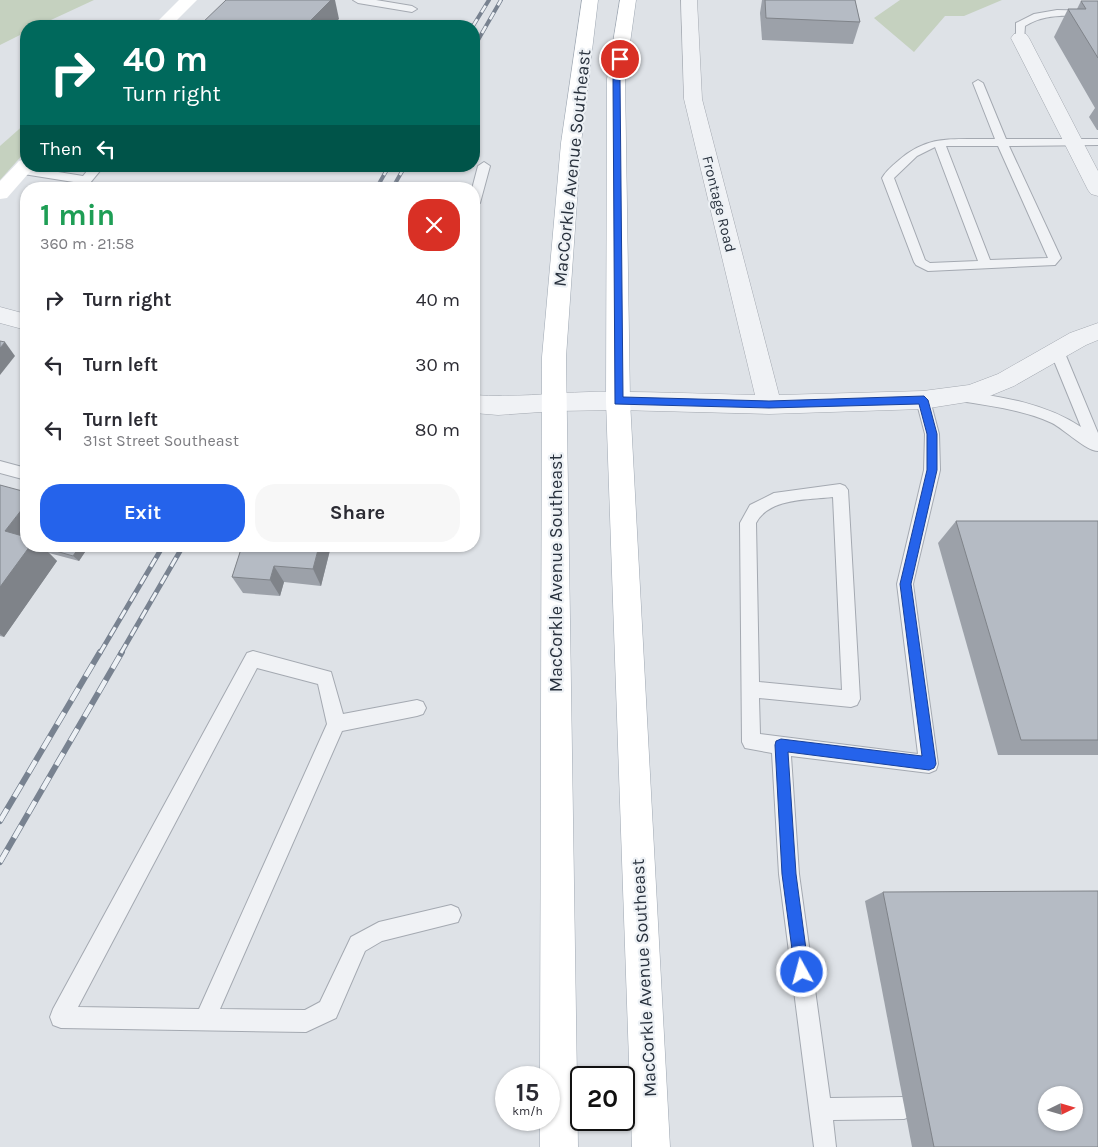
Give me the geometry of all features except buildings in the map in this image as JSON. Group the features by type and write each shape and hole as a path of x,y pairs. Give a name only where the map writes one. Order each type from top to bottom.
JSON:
{"main road":[{"path":"167,20 188,0"},
{"name":"MacCorkle Avenue Southeast","path":"560,1147 556,402 554,357 570,153 590,0"},
{"name":"MacCorkle Avenue Southeast","path":"628,0 616,79 618,401 651,1147"},
{"path":"0,193 20,172"}],"street":[{"name":"Frontage Road","path":"689,0 693,99 769,405"},
{"path":"1020,38 1098,190"},
{"path":"0,316 20,321"},
{"path":"480,404 498,406 556,402 618,401 769,405 924,400 972,394 1006,380 1078,339 1098,332"}],"lane":[{"path":"358,0 412,9"},
{"path":"1020,38 1020,25 1028,18 1052,14 1098,14"},
{"path":"978,83 1002,143 1056,258 1051,262 928,267 920,262 888,178 919,148 932,143 1002,143 1098,142"},
{"path":"939,143 986,265"},
{"path":"480,182 484,166"},
{"path":"38,172 75,182"},
{"path":"84,182 93,172"},
{"path":"1057,351 1097,446"},
{"path":"955,396 1008,403 1037,412 1057,420 1097,446"},
{"path":"750,689 851,699 840,490 779,497 755,510 748,523 750,689 751,742 929,764 905,584 932,470 932,434 924,400"},
{"path":"0,467 20,472"},
{"path":"205,1019 336,724 325,678 254,660 61,1017 306,1021 328,1010 358,944 379,932 450,915"},
{"path":"336,724 417,708"},
{"path":"781,745 789,874 825,1147"},
{"path":"820,1109 904,1108"}],"green space":[{"path":"0,0 94,0 51,20 20,20 20,35 0,45"},
{"path":"900,0 1002,0 964,16 945,16 914,52 874,18"},
{"path":"20,128 20,158 0,180 0,146"}],"railway":[{"path":"477,20 489,0"},
{"path":"480,37 501,0"},
{"path":"380,182 386,172"},
{"path":"396,182 402,172"},
{"path":"100,653 159,552"},
{"path":"121,653 180,552"},
{"path":"0,821 100,652"},
{"path":"0,862 122,652"}],"route":[{"path":"620,59 616,79 618,401 769,405 924,400 932,434 932,470 905,584 929,764 781,745 789,874 802,972"}]}
